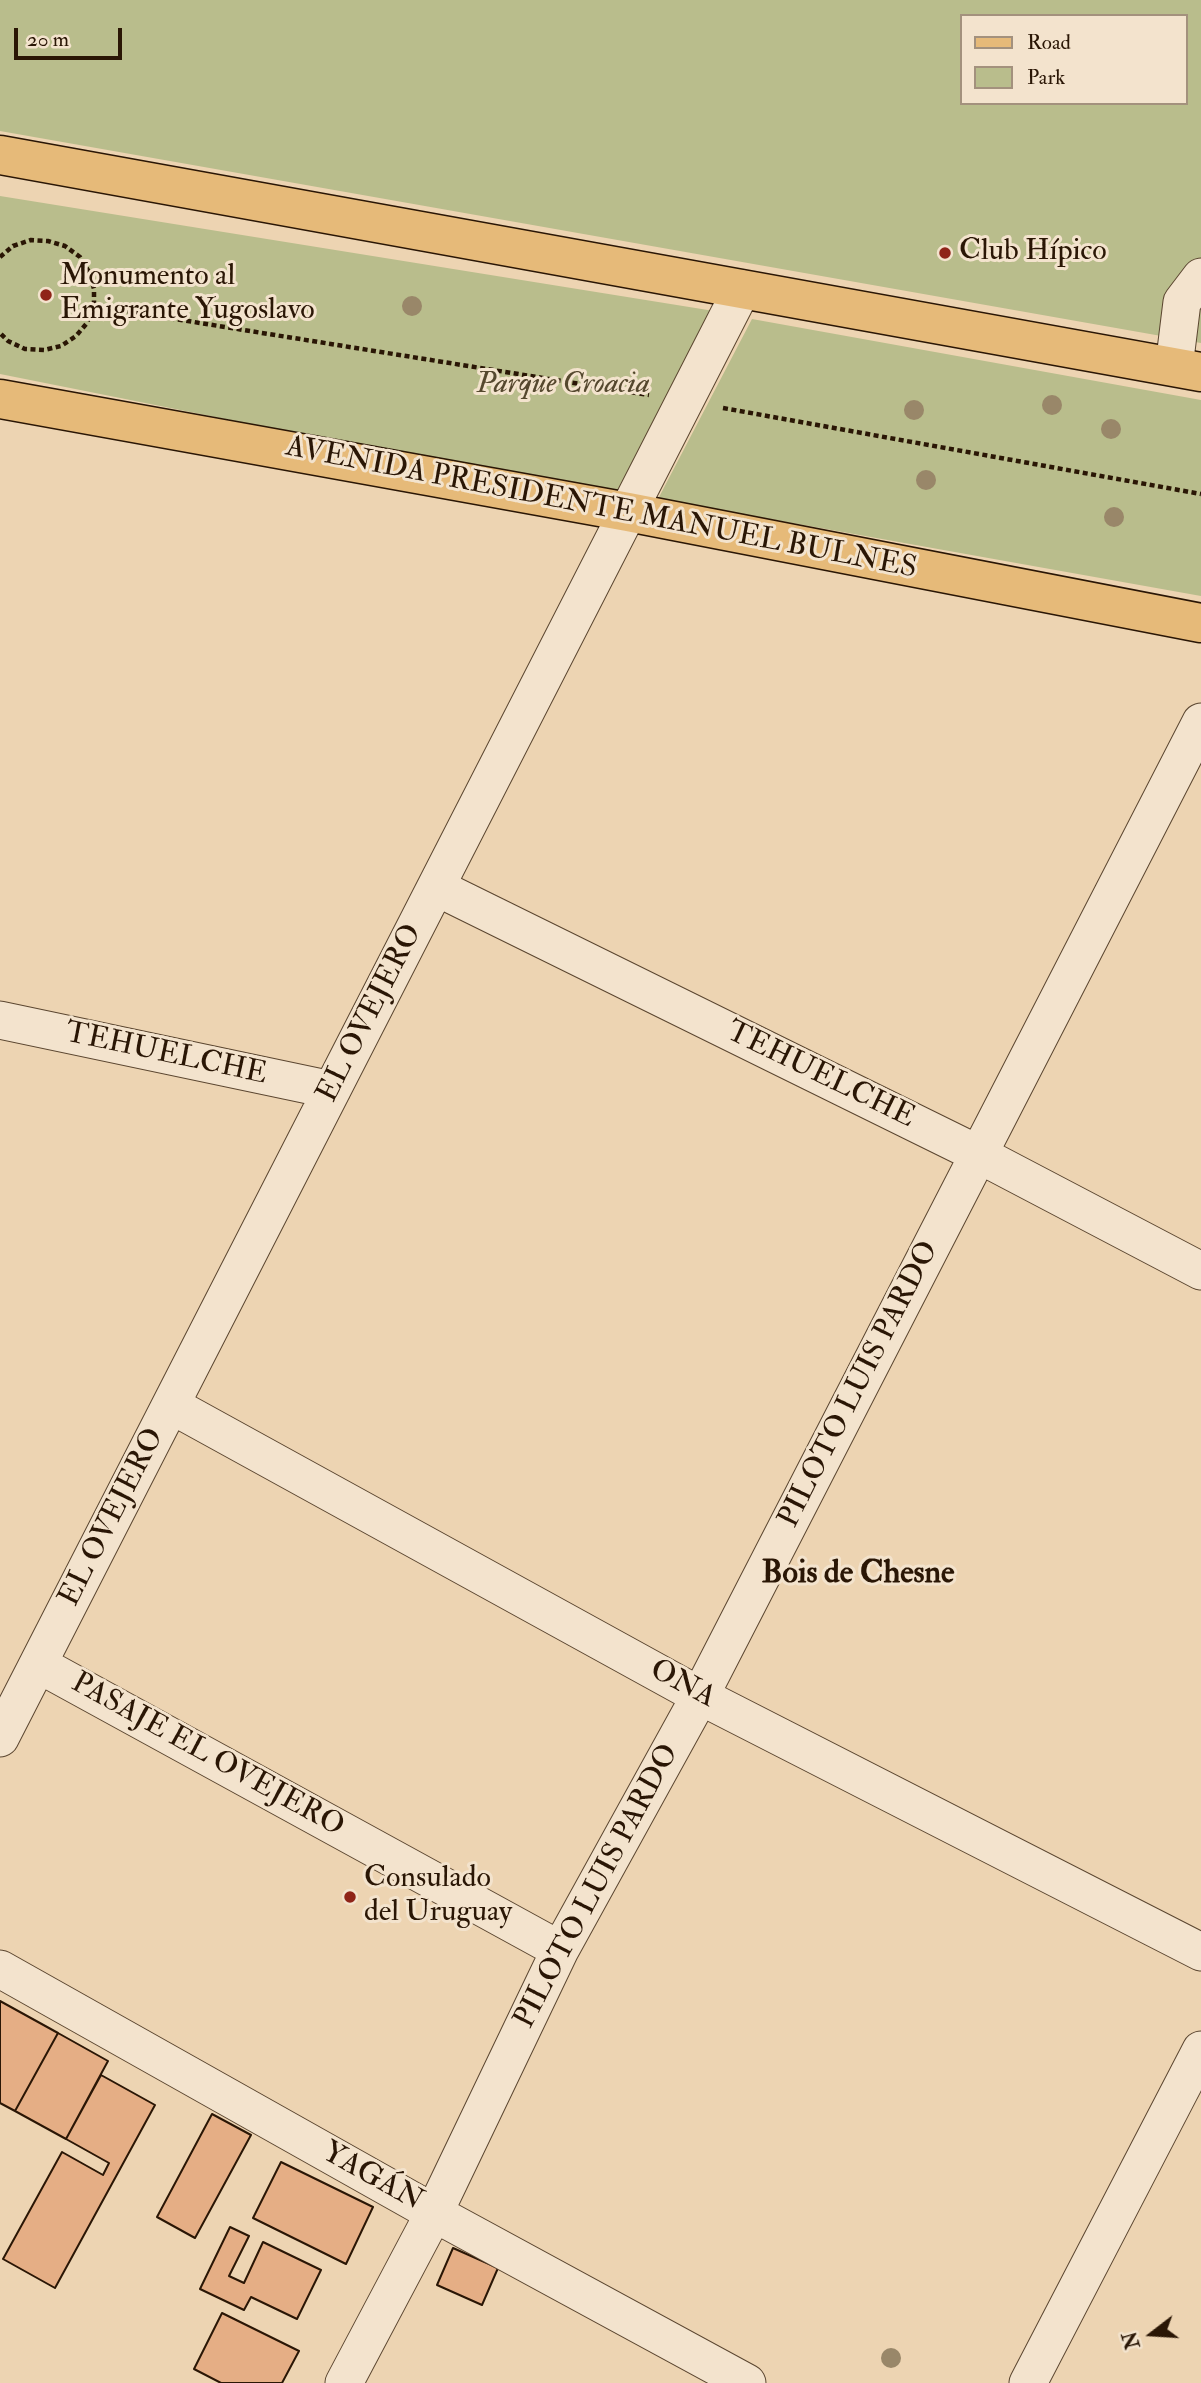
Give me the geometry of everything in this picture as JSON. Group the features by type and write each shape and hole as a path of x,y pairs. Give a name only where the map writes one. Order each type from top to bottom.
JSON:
{"main road":[{"path":"0,155 1187,370"},
{"name":"AVENIDA PRESIDENTE MANUEL BULNES","path":"0,399 628,512 1201,622"}],"street":[{"path":"1187,370 1182,302 1201,277"},
{"name":"EL OVEJERO","path":"0,1738 742,289"},
{"name":"PILOTO LUIS PARDO","path":"344,2383 434,2213 561,1950 700,1696 1201,722"},
{"name":"TEHUELCHE","path":"436,887 978,1154 1201,1271"},
{"name":"TEHUELCHE","path":"0,1020 332,1090"},
{"name":"ONA","path":"171,1405 700,1696 1201,1952"},
{"name":"PASAJE EL OVEJERO","path":"38,1664 561,1950"},
{"name":"YAGÁN","path":"0,1969 434,2213 747,2383"},
{"path":"1028,2383 1201,2050"}],"path":[{"path":"0,257 13,246 31,240 65,246 80,257 89,272 94,289 94,306 87,323 76,337 61,346 44,350 25,349 8,341 0,333"}],"green space":[{"name":"Club Hípico","path":"0,0 1201,0 1201,343 0,131"},
{"name":"Parque Croacia","path":"0,196 714,311 621,498 0,374"},
{"path":"752,319 1201,400 1201,596 658,499"}],"building":[{"path":"0,2001 58,2033 15,2111 0,2103"},
{"path":"58,2033 108,2061 66,2139 15,2111"},
{"path":"101,2075 155,2105 55,2288 3,2259 62,2152 103,2175 109,2163 66,2139"},
{"path":"212,2114 251,2135 195,2238 157,2217"},
{"path":"281,2162 373,2207 346,2264 253,2218"},
{"path":"230,2227 249,2236 229,2276 244,2283 263,2242 321,2270 297,2319 251,2297 244,2310 200,2289"},
{"path":"453,2248 498,2268 482,2305 437,2285"},
{"path":"222,2313 299,2351 282,2383 221,2383 194,2369"}],"place":[{"name":"Club Hípico","path":"945,253"},
{"name":"Monumento al Emigrante Yugoslavo","path":"46,295"},
{"name":"Consulado del Uruguay","path":"350,1897"}],"district":[{"name":"Bois de Chesne","path":"858,1575"}]}
